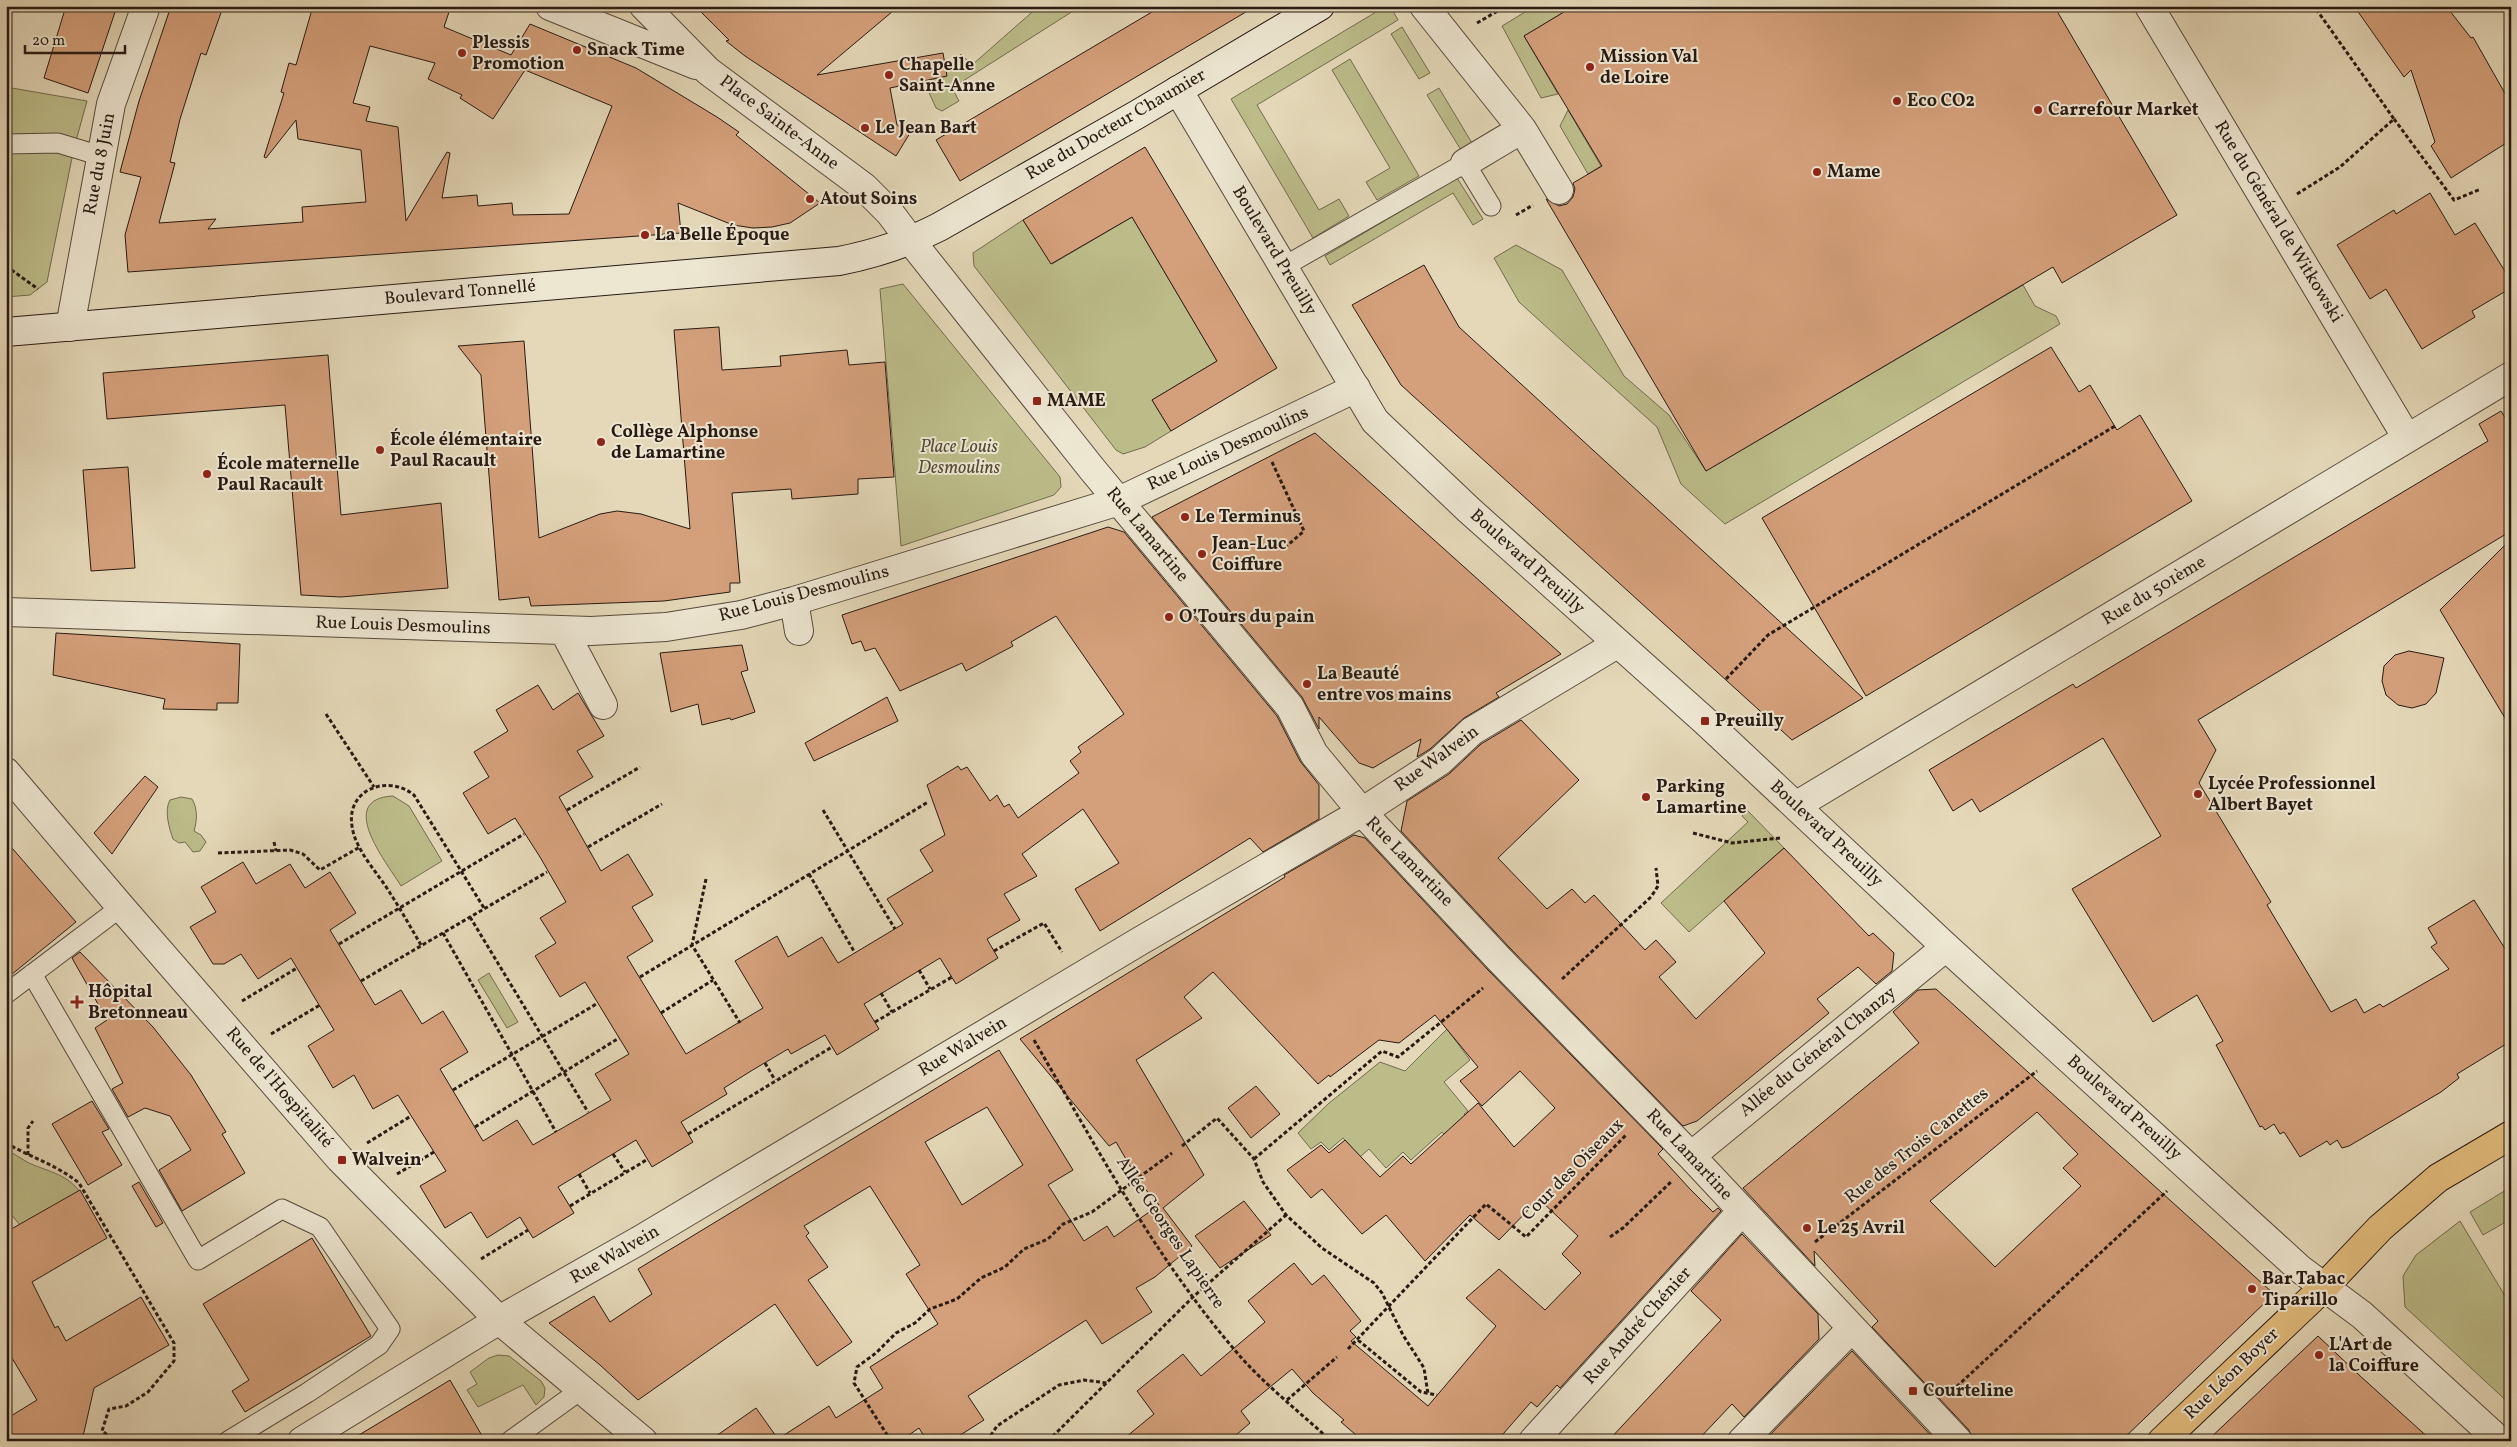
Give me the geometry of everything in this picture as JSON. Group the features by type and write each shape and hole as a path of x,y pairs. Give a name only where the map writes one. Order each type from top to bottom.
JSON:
{"main road":[{"name":"Rue Léon Boyer","path":"2162,1441 2324,1287 2360,1246 2438,1178 2511,1135"}],"street":[{"name":"Rue du 8 Juin","path":"70,327 111,104 146,6"},
{"name":"Place Sainte-Anne","path":"550,6 708,71"},
{"name":"Place Sainte-Anne","path":"644,6 708,71 864,187 890,213 911,241"},
{"name":"Rue du Docteur Chaumier","path":"911,241 1178,90 1320,6"},
{"path":"1424,6 1522,129 1559,190"},
{"name":"Rue du Général de Witkowski","path":"2149,6 2408,438"},
{"name":"Boulevard Preuilly","path":"1178,90 1375,421 1469,510 1797,805 1946,947 2300,1269 2362,1315 2500,1441"},
{"path":"1465,163 1522,129"},
{"name":"Boulevard Tonnellé","path":"6,332 839,261 876,254 911,241"},
{"name":"Rue Lamartine","path":"911,241 1119,501 1290,707 1314,754 1362,812 1508,968 1649,1112 1958,1441"},
{"name":"Rue du 501ème","path":"1797,805 2511,376"},
{"name":"Rue Louis Desmoulins","path":"6,612 564,631 666,627 741,614 794,601 1119,501 1356,388"},
{"path":"794,601 799,631"},
{"path":"564,631 603,705"},
{"name":"Rue Walvein","path":"302,1441 499,1320 640,1240 1078,978 1362,812 1440,762 1472,731 1618,644"},
{"name":"Rue de l'Hospitalité","path":"6,772 340,1159 499,1320 643,1441"},
{"name":"Allée du Général Chanzy","path":"1692,1158 1946,947"},
{"name":"Rue André Chénier","path":"1533,1441 1742,1211"},
{"path":"1742,1441 1852,1328"}],"lane":[{"path":"6,144 58,143 101,156"},
{"path":"1283,267 1465,163 1491,206"},
{"path":"6,994 121,907"},
{"path":"32,974 198,1260 282,1209 320,1227 390,1329 379,1346 307,1394 228,1441"},
{"path":"510,1441 582,1390"}],"path":[{"path":"2314,6 2454,200 2480,189"},
{"path":"2271,210 2340,167 2394,119"},
{"path":"6,266 38,289"},
{"path":"1726,679 1768,635 2115,426"},
{"path":"1259,434 1304,531 1282,550"},
{"path":"326,714 374,787"},
{"path":"566,810 640,766"},
{"path":"421,946 360,847 352,826 352,814 362,794 374,787 392,784 400,786 414,795 484,908"},
{"path":"640,977 928,802"},
{"path":"588,847 662,804"},
{"path":"823,810 895,929"},
{"path":"1693,833 1732,843 1780,838"},
{"path":"339,944 524,834"},
{"path":"274,842 276,851"},
{"path":"218,853 290,850 303,854 320,870 360,847"},
{"path":"1539,1000 1651,897 1658,886 1656,868"},
{"path":"361,981 547,872"},
{"path":"809,874 855,953"},
{"path":"706,879 692,945 740,1023"},
{"path":"470,917 588,1112"},
{"path":"994,951 1044,923 1078,978"},
{"path":"443,933 556,1132"},
{"path":"216,1016 297,968"},
{"path":"1254,1159 1382,1051 1398,1057 1508,968"},
{"path":"919,970 930,989"},
{"path":"874,1022 952,978"},
{"path":"661,1012 713,980"},
{"path":"881,993 892,1012"},
{"path":"454,1090 598,1003"},
{"path":"244,1049 320,1005"},
{"name":"Allée Georges Lapierre","path":"1019,1014 1122,1190 1194,1297 1240,1356 1331,1441"},
{"path":"474,1127 619,1038"},
{"path":"688,1134 832,1047"},
{"name":"Rue des Trois Canettes","path":"1790,1262 2062,1052"},
{"path":"765,1063 775,1080"},
{"name":"Cour des Oiseaux","path":"1388,1306 1486,1204 1526,1238 1649,1112"},
{"path":"340,1159 411,1116"},
{"path":"1182,1146 1217,1118 1254,1159 1263,1182 1286,1215 1322,1248 1374,1283 1424,1368 1428,1394"},
{"path":"28,1156 28,1128 33,1121"},
{"path":"6,1143 28,1156 64,1171 79,1184 174,1343 174,1361 148,1392 126,1406 109,1409 102,1431 116,1441"},
{"path":"371,1190 434,1152"},
{"path":"892,1441 854,1383 857,1367 876,1354 896,1333 915,1323 930,1310 957,1299 981,1278 1005,1267 1024,1249 1048,1239 1063,1224 1092,1212 1172,1153"},
{"path":"613,1154 625,1172"},
{"path":"1610,1237 1622,1228 1692,1158"},
{"path":"570,1206 648,1160"},
{"path":"1930,1410 2191,1169"},
{"path":"579,1174 590,1193"},
{"path":"1048,1441 1194,1297 1286,1215"},
{"path":"454,1274 528,1230"},
{"path":"1348,1349 1388,1306"},
{"path":"1358,1340 1421,1392 1437,1395"},
{"path":"1287,1400 1337,1357"},
{"path":"987,1441 998,1426 1059,1385 1084,1380 1107,1383"}],"green space":[{"path":"1039,6 1081,6 952,88 959,101 942,111 936,108 926,86 961,54 972,65"},
{"path":"1386,6 1390,6 1398,20 1257,105 1319,210 1339,199 1349,216 1313,238 1231,99"},
{"path":"1535,6 1574,6 1524,36 1558,94 1541,98 1502,26"},
{"path":"1402,27 1430,73 1419,79 1391,34"},
{"path":"1350,59 1419,176 1377,200 1366,182 1390,168 1332,70"},
{"path":"6,87 87,101 74,148 47,282 30,295 6,297"},
{"path":"1439,88 1472,143 1461,150 1427,95"},
{"path":"1568,110 1601,166 1588,174 1560,126"},
{"path":"1457,178 1483,219 1473,225 1453,193 1330,265 1325,256"},
{"path":"1132,217 1217,361 1152,400 1171,431 1145,447 1123,454 1116,450 974,266 973,253 1023,220 1052,264"},
{"path":"1516,245 1562,270 1624,376 1669,415 1706,471 2023,285 2035,306 2056,316 2060,324 1725,524 1681,484 1657,427 1519,302 1494,258"},
{"name":"Place Louis Desmoulins","path":"903,284 1060,477 1061,487 1054,495 901,546 880,289"},
{"path":"393,796 409,806 442,861 401,886 377,848 366,820 368,808 376,800"},
{"path":"181,797 192,799 194,803 196,823 194,831 201,835 206,842 200,851 193,852 185,842 179,843 173,839 167,809 170,800"},
{"path":"1747,810 1784,848 1689,932 1661,903 1748,822 1742,816"},
{"path":"489,973 518,1022 507,1028 478,980"},
{"path":"1447,1029 1470,1060 1444,1082 1468,1111 1464,1114 1472,1121 1451,1142 1442,1132 1411,1160 1403,1152 1386,1168 1369,1149 1360,1157 1343,1138 1329,1150 1321,1142 1311,1149 1298,1133 1328,1104 1380,1062 1405,1071"},
{"path":"6,1149 27,1162 62,1176 79,1191 20,1225 6,1208"},
{"path":"2511,1187 2511,1219 2483,1235 2470,1212"},
{"path":"2460,1221 2511,1306 2511,1405 2405,1307 2403,1276 2416,1255"},
{"path":"498,1355 509,1356 541,1381 545,1388 544,1397 536,1405 523,1385 478,1407 467,1390 477,1384 470,1372 489,1358"}],"building":[{"path":"66,6 117,6 88,93 44,78"},
{"path":"171,6 223,7 206,55 201,53 180,119 170,162 175,163 159,223 216,219 208,229 303,222 302,207 366,202 361,150 298,139 296,120 266,158 264,157 284,93 281,92 289,63 296,65 313,6 451,6 444,27 511,55 530,24 636,68 739,132 736,135 820,203 790,223 772,227 753,228 733,225 678,203 681,233 128,272 125,235 141,177 120,172 139,101","holes":["370,46 435,63 428,79 462,95 460,98 493,119 525,70 612,106 569,214 513,215 512,203 478,206 477,195 442,198 450,153 447,152 406,221 398,127 366,121 370,107 353,103"]},
{"path":"695,6 899,6 817,75 943,53 947,76 890,88 897,125 910,133 896,156 745,56 726,41 729,40"},
{"path":"1162,6 1256,6 960,181 936,140"},
{"name":"Mame","path":"1574,6 2054,6 2177,215 2062,283 2053,267 1706,471 1546,199 1559,206 1567,204 1573,197 1575,189 1573,183 1602,166 1524,36"},
{"path":"2354,6 2446,6 2471,38 2473,37 2511,104 2511,140 2451,178 2431,146 2435,142 2411,70 2404,77"},
{"path":"1145,147 1277,368 1171,431 1152,400 1217,361 1132,217 1051,264 1023,220"},
{"path":"2430,193 2455,235 2475,223 2511,281 2511,288 2472,311 2475,317 2422,349 2386,289 2370,299 2337,245 2394,210 2396,214"},
{"path":"1424,265 1459,327 1863,698 1792,740 1401,385 1352,305"},
{"path":"719,327 722,370 781,366 780,356 847,350 849,365 885,362 894,477 858,479 858,494 792,499 791,489 732,493 740,583 730,583 730,592 664,601 531,606 529,597 499,600 481,375 458,346 524,341 539,538 600,514 617,511 641,514 690,529 674,330"},
{"path":"2051,347 2079,392 2090,385 2117,430 2140,415 2192,501 1866,696 1762,518"},
{"path":"328,355 341,515 441,503 448,588 341,597 301,595 285,405 107,419 103,373"},
{"path":"2501,411 2511,427 2511,531 2198,720 2216,750 2199,783 2271,902 2267,905 2331,1012 2356,999 2364,1013 2380,1004 2383,1007 2449,969 2431,947 2437,943 2428,928 2474,900 2511,958 2511,1041 2457,1074 2459,1078 2441,1092 2349,1146 2342,1148 2337,1140 2330,1145 2327,1141 2300,1157 2284,1132 2280,1134 2274,1124 2265,1130 2262,1126 2260,1127 2216,1045 2223,1041 2197,995 2153,1022 2072,889 2161,836 2103,738 1980,812 1972,799 1953,811 1929,770 2073,684 2076,688 2488,441 2479,424"},
{"path":"1315,433 1561,654 1496,693 1499,697 1464,718 1430,749 1417,757 1421,739 1373,768 1359,763 1319,717 1319,729 1302,697 1152,517"},
{"path":"128,467 135,568 91,571 83,470"},
{"path":"1108,527 1124,532 1277,716 1300,761 1319,785 1319,819 1263,852 1250,838 1100,931 1075,889 1119,863 1083,809 1022,854 1037,876 1004,894 1020,920 987,939 998,958 956,984 940,958 864,1004 879,1029 837,1055 825,1035 791,1054 788,1049 751,1071 724,1088 727,1094 681,1122 693,1142 652,1167 636,1140 558,1187 574,1213 533,1238 520,1217 487,1238 471,1212 445,1228 420,1186 446,1171 398,1095 373,1109 354,1075 333,1088 308,1046 334,1030 291,958 258,979 241,954 224,964 213,964 190,927 216,912 201,887 243,862 256,884 290,864 305,888 330,872 356,913 330,930 375,1005 401,990 422,1024 443,1011 468,1052 440,1069 483,1141 517,1120 533,1145 611,1100 595,1074 629,1054 585,982 560,997 535,956 556,943 540,918 566,902 540,857 515,818 488,834 463,793 489,777 474,752 508,731 496,710 538,685 553,710 578,693 604,736 577,751 593,777 559,797 601,871 628,854 653,895 632,907 653,941 627,957 686,1054 763,1008 735,961 777,936 788,957 822,937 838,963 903,924 887,899 933,871 920,850 945,835 927,785 958,766 961,770 967,767 990,801 997,795 1004,807 1009,804 1018,818 1079,773 1070,761 1081,752 1078,747 1124,714 1056,616 1011,642 1013,646 966,671 962,663 900,691 875,648 865,651 861,641 852,644 842,615"},
{"path":"2511,539 2511,728 2440,610"},
{"path":"56,633 240,644 238,703 217,703 217,710 163,709 165,699 53,675"},
{"path":"742,645 748,670 741,672 755,712 731,720 730,718 702,725 698,704 671,712 660,653"},
{"path":"2409,651 2444,658 2436,693 2426,704 2412,708 2398,705 2386,695 2382,681 2384,666 2395,655"},
{"path":"887,697 898,721 814,761 805,743"},
{"path":"1521,720 1579,780 1498,858 1547,909 1572,889 1585,903 1594,895 1645,950 1656,940 1676,962 1659,977 1696,1019 1765,953 1724,901 1784,848 1869,936 1873,933 1894,953 1892,971 1876,984 1858,967 1817,999 1829,1013 1697,1121 1683,1126 1510,948 1401,831 1407,801 1449,774 1481,744"},
{"path":"145,776 158,787 112,854 94,833"},
{"path":"1354,835 1365,838 1488,970 1663,1149 1658,1154 1690,1189 1713,1212 1718,1208 1721,1211 1560,1388 1557,1385 1537,1407 1531,1402 1497,1441 1363,1441 1341,1422 1344,1420 1313,1393 1292,1369 1241,1411 1250,1423 1229,1441 1121,1441 1154,1414 1137,1391 1183,1354 1201,1376 1265,1322 1248,1301 1294,1263 1312,1285 1324,1275 1361,1321 1350,1331 1356,1337 1351,1341 1428,1406 1496,1326 1466,1298 1499,1269 1545,1310 1581,1273 1562,1254 1578,1236 1539,1199 1499,1240 1470,1215 1425,1261 1386,1215 1362,1234 1322,1189 1311,1198 1287,1170 1321,1145 1329,1153 1345,1140 1380,1177 1403,1156 1411,1164 1478,1103 1514,1147 1555,1108 1520,1071 1482,1106 1460,1081 1478,1067 1435,1015 1399,1043 1379,1040 1318,1084 1213,972 1184,997 1202,1018 1136,1060 1204,1175 1163,1208 1192,1246 1155,1277 1136,1288 1152,1312 1102,1344 1086,1320 968,1396 984,1420 951,1441 927,1441 919,1428 900,1441 709,1441 756,1408 778,1439 829,1406 836,1418 883,1388 870,1367 938,1324 906,1274 920,1265 870,1186 804,1226 809,1233 806,1236 828,1267 808,1280 852,1342 817,1366 775,1304 638,1400 600,1365 549,1323 594,1296 610,1322 652,1294 638,1269 999,1050 1073,1170 1048,1185 1084,1241 1107,1226 1114,1237 1159,1205 1140,1183 1116,1142 1109,1146 1020,1039 1285,877 1284,875","holes":["987,1107 1023,1165 962,1205 925,1142"]},
{"path":"6,841 76,922 6,979"},
{"path":"80,952 153,1027 191,1075 226,1132 222,1134 245,1173 182,1211 159,1170 191,1150 170,1116 145,1108 128,1117 112,1089 123,1083 95,1028 107,1020 72,958"},
{"path":"1936,989 2274,1294 2121,1441 1973,1441 1969,1430 1872,1327 1878,1321 1814,1251 1815,1266 1743,1188 1919,1043 1893,1012 1918,990","holes":["2037,1112 2078,1154 2063,1168 2081,1186 1995,1267 1930,1201"]},
{"path":"1256,1086 1280,1114 1251,1138 1228,1108"},
{"path":"92,1101 109,1129 102,1132 122,1165 88,1185 52,1124"},
{"path":"139,1182 163,1223 156,1227 132,1186"},
{"path":"80,1190 107,1238 32,1282 55,1328 58,1326 66,1341 141,1297 169,1345 94,1388 82,1441 6,1441 6,1419 37,1400 6,1348 6,1232"},
{"path":"1244,1201 1271,1235 1220,1268 1195,1236"},
{"path":"1742,1234 1818,1314 1819,1339 1744,1417 1732,1404 1697,1441 1608,1441 1721,1320 1691,1291"},
{"path":"312,1238 371,1336 245,1412 232,1391 249,1380 203,1304"},
{"path":"2318,1336 2358,1374 2432,1441 2207,1441"},
{"path":"1852,1351 1936,1441 1765,1441 1765,1440"},
{"path":"450,1380 485,1441 349,1441 437,1388"}],"place":[{"name":"Snack Time","path":"577,50"},
{"name":"Plessis Promotion","path":"462,53"},
{"name":"Mission Val de Loire","path":"1590,67"},
{"name":"Chapelle Saint-Anne","path":"889,75"},
{"name":"Eco CO2","path":"1897,101"},
{"name":"Carrefour Market","path":"2038,110"},
{"name":"Le Jean Bart","path":"865,128"},
{"name":"Mame","path":"1817,172"},
{"name":"Atout Soins","path":"810,199"},
{"name":"La Belle Époque","path":"645,235"},
{"name":"MAME","path":"1037,401"},
{"name":"Collège Alphonse de Lamartine","path":"601,442"},
{"name":"École élémentaire Paul Racault","path":"380,450"},
{"name":"École maternelle Paul Racault","path":"207,474"},
{"name":"Le Terminus","path":"1185,517"},
{"name":"Jean-Luc Coiffure","path":"1202,554"},
{"name":"O’Tours du pain","path":"1169,617"},
{"name":"La Beauté entre vos mains","path":"1307,684"},
{"name":"Preuilly","path":"1705,721"},
{"name":"Lycée Professionnel Albert Bayet","path":"2198,794"},
{"name":"Parking Lamartine","path":"1646,797"},
{"name":"Hôpital Bretonneau","path":"77,1002"},
{"name":"Walvein","path":"342,1160"},
{"name":"Le 25 Avril","path":"1807,1228"},
{"name":"Bar Tabac Tiparillo","path":"2252,1289"},
{"name":"L'Art de la Coiffure","path":"2319,1355"},
{"name":"Courteline","path":"1913,1391"}]}
